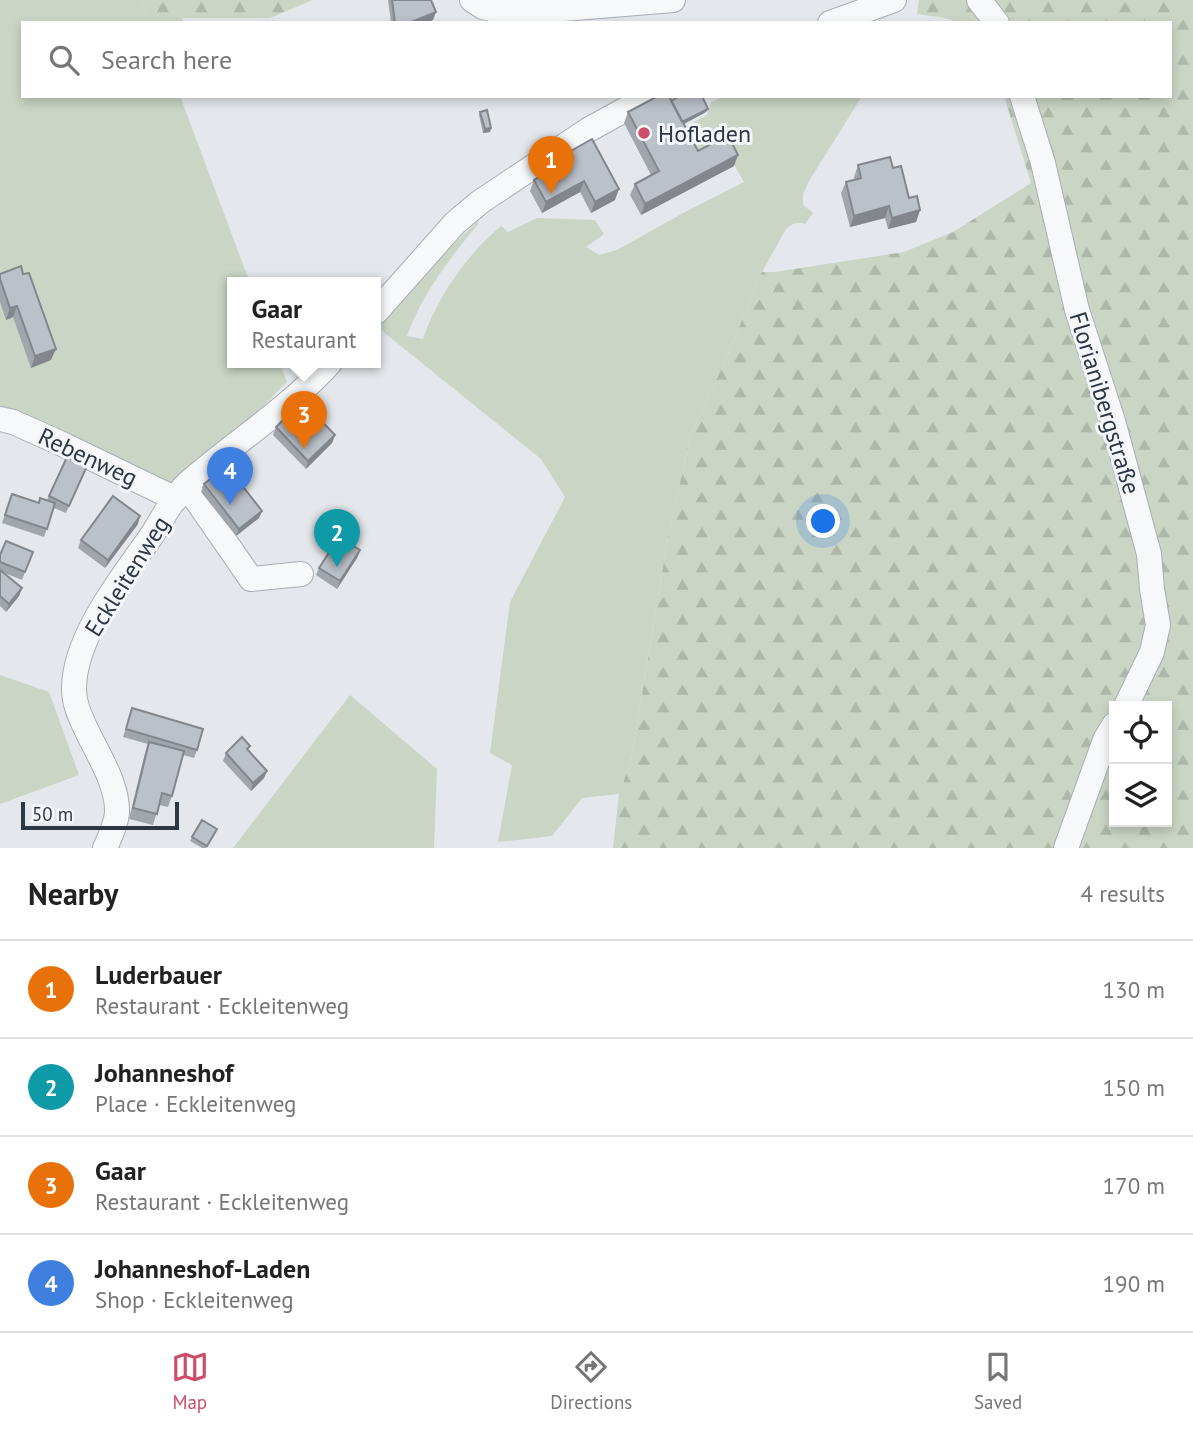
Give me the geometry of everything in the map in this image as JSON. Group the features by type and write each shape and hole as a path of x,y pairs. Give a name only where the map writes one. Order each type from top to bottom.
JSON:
{"street":[{"path":"472,0 483,7 526,11 673,0"},
{"path":"979,0 995,21"},
{"path":"835,21 880,2"},
{"path":"381,306 455,223 480,202 588,130 646,98"},
{"name":"Florianibergstraße","path":"1023,98 1043,163 1077,310 1113,421 1149,554 1158,625 1152,652 1128,701"},
{"name":"Eckleitenweg","path":"106,848 117,814 116,798 112,783 75,701 74,685 78,661 87,637 100,611 181,492 312,383 326,368"},
{"name":"Rebenweg","path":"0,419 181,492"},
{"path":"181,492 251,579 301,574"},
{"path":"1066,848 1109,733"}],"green space":[{"path":"0,0 141,0 149,21 21,21 21,98 181,98 248,277 227,277 227,368 282,368 287,382 246,423 191,465 170,488 0,412"},
{"path":"141,0 313,0 270,18 183,18 182,21 149,21"},
{"path":"919,0 1193,0 1193,848 613,848 619,794 631,761 667,543 690,437 762,272 904,252 953,232 1031,183 1005,98 1172,98 1172,21 954,21 917,14"},
{"path":"720,98 861,98 803,194 803,205 813,213 805,224 795,224 786,229 762,272 690,437 667,543 631,761 619,794 582,798 552,836 498,842 512,765 490,753 510,602 565,497 541,459 381,330 381,321 427,270 479,220 429,291 407,336 423,339 436,308 454,278 477,249 501,226 508,232 537,218 595,220 604,234 586,247 599,255 617,250 744,182 724,147 694,163 677,131 707,115 711,102"},
{"path":"0,675 49,692 79,775 0,804"},
{"path":"350,695 437,769 434,848 233,848"}],"building":[{"path":"392,0 431,0 436,12 414,21 395,21"},
{"path":"654,98 670,98 698,151 728,135 738,155 645,204 635,184 659,171 628,112"},
{"path":"676,98 703,98 708,109 682,122 671,101"},
{"path":"487,110 491,128 485,129 480,112"},
{"path":"592,139 619,189 595,202 584,181 546,202 534,180 573,158 569,152"},
{"path":"890,157 893,168 901,166 909,198 917,196 920,210 892,218 889,206 854,216 846,182 861,178 858,165"},
{"path":"21,266 23,274 29,273 56,349 35,356 17,306 10,308 0,279 0,274"},
{"path":"302,401 335,435 308,461 276,427"},
{"path":"67,457 87,466 69,506 49,496"},
{"path":"227,466 262,511 239,529 204,484"},
{"path":"12,494 39,503 40,498 55,503 47,529 5,515"},
{"path":"113,496 140,516 108,560 81,540"},
{"path":"339,537 360,550 340,581 319,568"},
{"path":"6,541 33,552 25,572 0,562"},
{"path":"0,570 22,588 9,604 0,596"},
{"path":"132,708 203,729 197,750 126,729"},
{"path":"242,737 250,746 247,749 267,771 253,783 226,753"},
{"path":"149,742 184,751 172,796 162,793 157,814 133,808"},
{"path":"202,820 217,829 207,846 192,837"}],"place":[{"name":"Hofladen","path":"644,133"},
{"name":"Luderbauer","path":"551,194"},
{"name":"Gaar","path":"304,449"},
{"name":"Johanneshof-Laden","path":"230,505"},
{"name":"Johanneshof","path":"337,567"}]}
